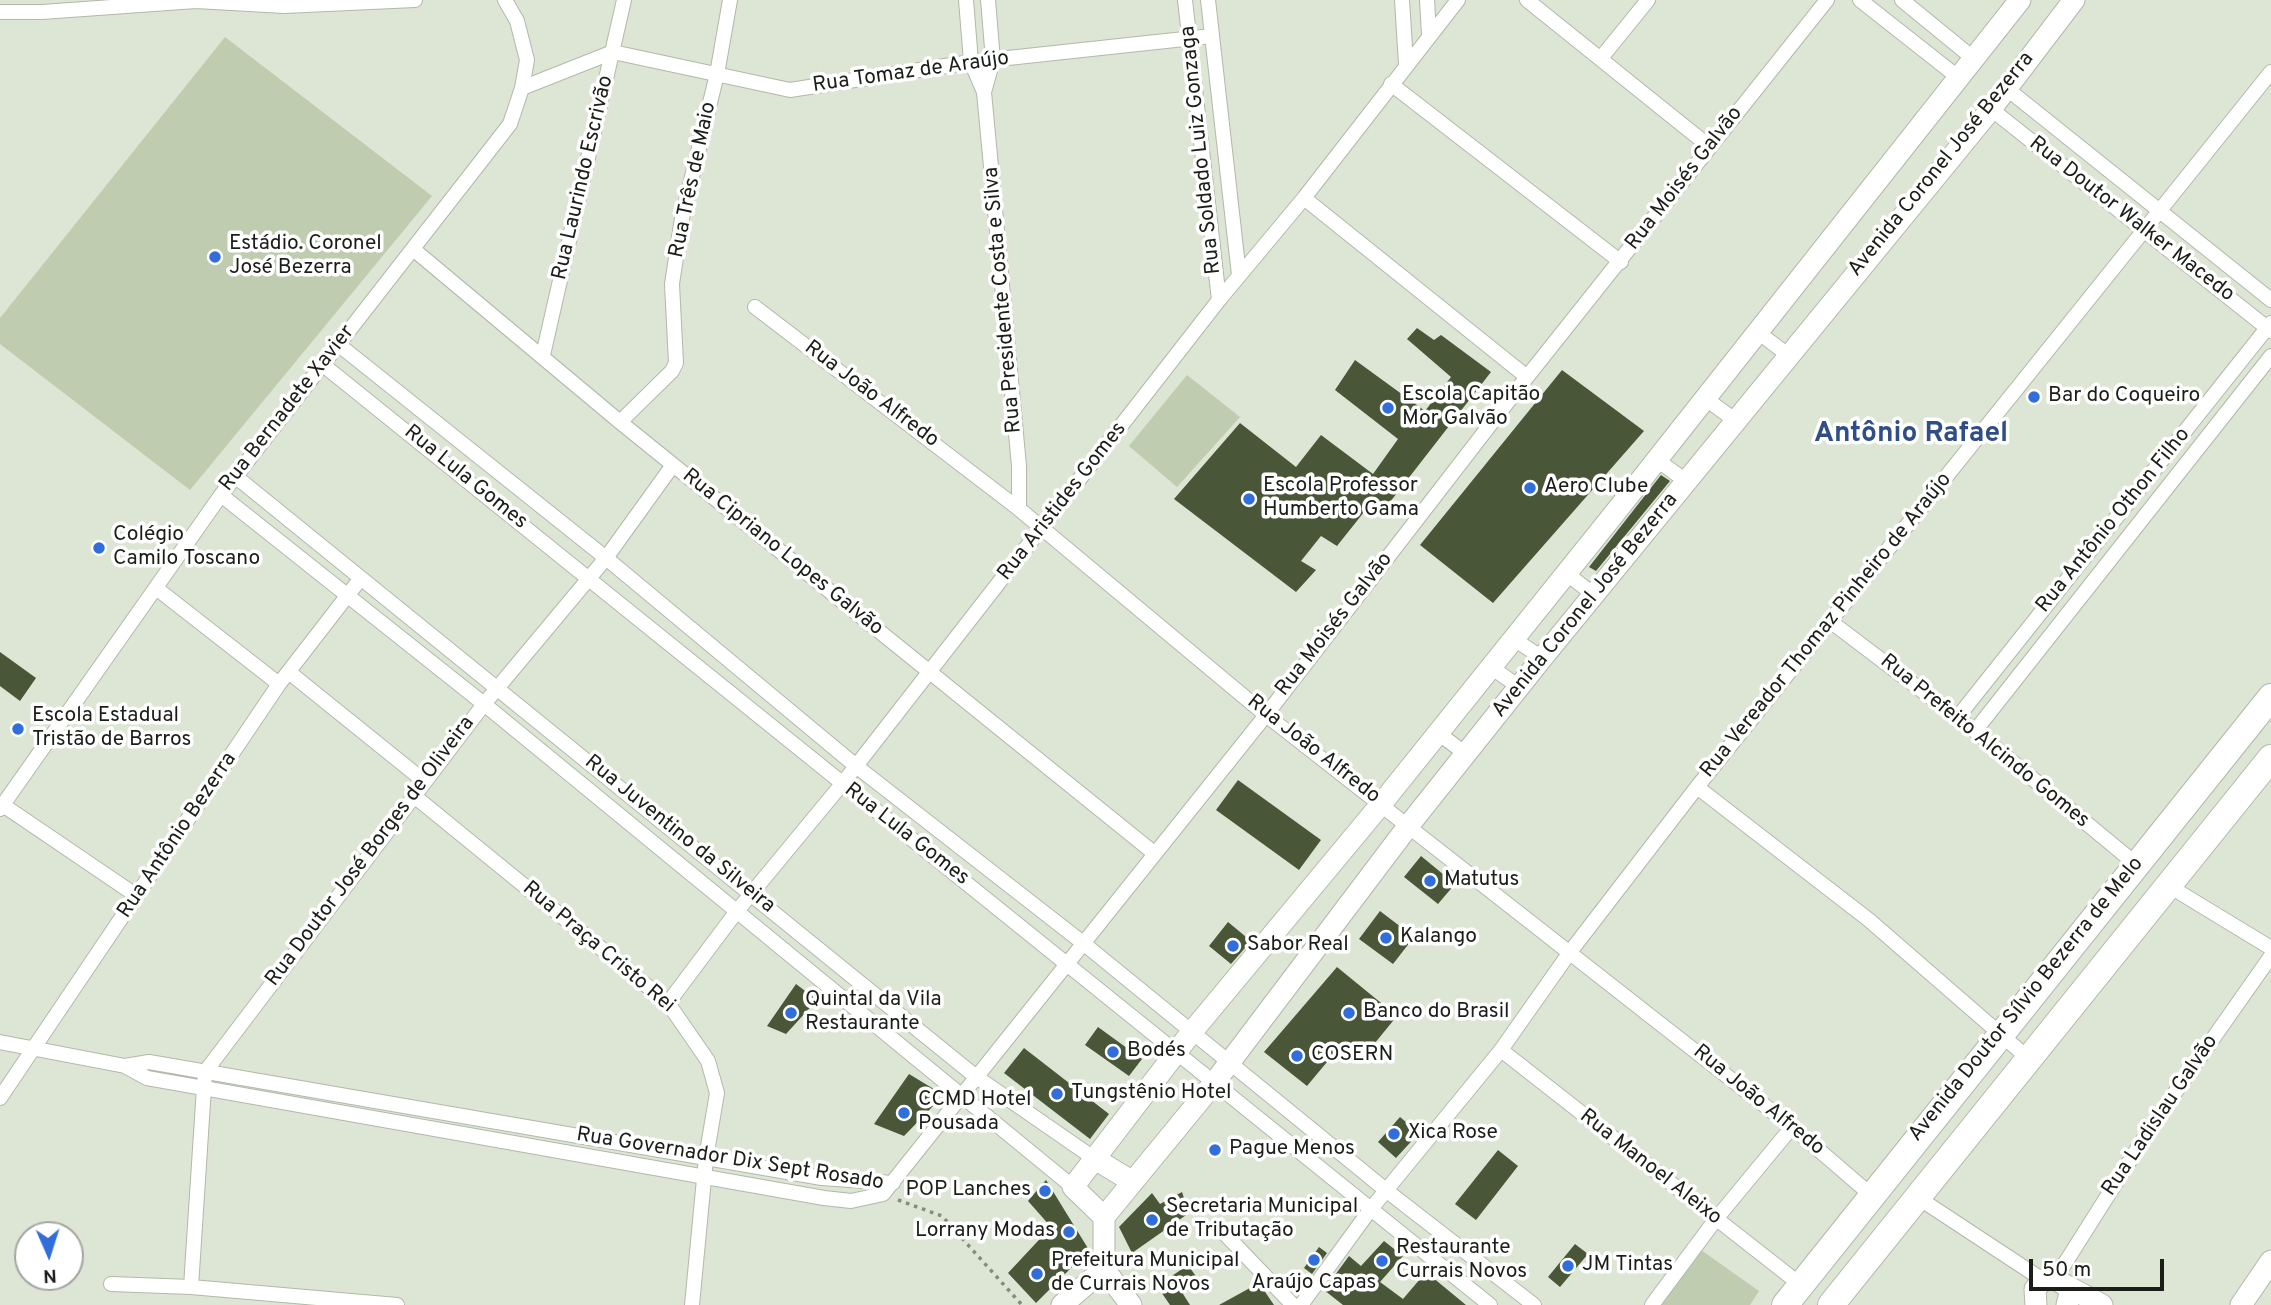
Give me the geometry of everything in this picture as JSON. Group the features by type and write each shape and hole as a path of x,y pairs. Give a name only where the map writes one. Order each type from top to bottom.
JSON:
{"highway":[{"name":"Avenida Doutor Sílvio Bezerra de Melo","path":"1793,1295 1870,1194 2271,697"},
{"name":"Avenida Doutor Sílvio Bezerra de Melo","path":"1831,1305 2271,758"}],"street":[{"path":"0,12 42,12 196,1 284,6 383,4 415,0"},
{"name":"Rua Bernadete Xavier","path":"1,807 235,476 510,124 522,88 527,60 517,21 505,0"},
{"name":"Rua Laurindo Escrivão","path":"543,355 624,0"},
{"name":"Rua Três de Maio","path":"620,422 673,371 676,363 672,285 681,218 717,74 730,0"},
{"name":"Rua Presidente Costa e Silva","path":"965,0 971,62 984,92 1019,466 1019,509"},
{"name":"Rua Presidente Costa e Silva","path":"984,92 993,60 988,0"},
{"name":"Rua Soldado Luiz Gonzaga","path":"1185,0 1219,300"},
{"name":"Rua Soldado Luiz Gonzaga","path":"1208,0 1239,275"},
{"path":"1402,0 1406,64"},
{"path":"1427,0 1429,34"},
{"name":"Rua Aristides Gomes","path":"668,1003 737,911 842,784 1219,300 1304,198 1458,0"},
{"path":"1527,0 1710,147"},
{"path":"1601,58 1648,0"},
{"name":"Rua Moisés Galvão","path":"888,1189 975,1076 1266,715 1527,377 1828,0"},
{"path":"1860,0 1959,78"},
{"path":"1902,0 1974,59"},
{"name":"Avenida Coronel José Bezerra","path":"1073,1187 1191,1033 1514,639 1759,333 2020,0"},
{"name":"Avenida Coronel José Bezerra","path":"1104,1217 1214,1083 1409,825 1542,658 1991,109 2074,0"},
{"name":"Rua Tomaz de Araújo","path":"613,52 790,89 971,62 1212,36"},
{"path":"522,88 613,52"},
{"name":"Rua Vereador Thomaz Pinheiro de Araújo","path":"1301,1305 1370,1210 1501,1050 1570,952 1697,787 2271,72"},
{"path":"1391,84 1620,262"},
{"name":"Rua Doutor Walker Macedo","path":"2006,88 2271,300"},
{"name":"Rua Doutor Walker Macedo","path":"1991,109 2270,327"},
{"path":"1201,159 1226,156"},
{"path":"1304,198 1527,377"},
{"name":"Rua Cipriano Lopes Galvão","path":"413,249 620,422 1154,853"},
{"name":"Rua João Alfredo","path":"755,307 1043,528 1266,715 1382,803 1792,1127 1870,1194"},
{"name":"Rua Antônio Othon Filho","path":"1957,718 2270,327"},
{"path":"1759,333 1788,355"},
{"name":"Rua Lula Gomes","path":"339,345 606,558 856,766 1083,943 1387,1191 1534,1305"},
{"name":"Rua Antônio Othon Filho","path":"1975,731 2271,356"},
{"name":"Rua Lula Gomes","path":"322,364 1067,962 1175,1054 1490,1305"},
{"path":"1706,399 1736,421"},
{"path":"1657,460 1686,481"},
{"name":"Rua Doutor José Borges de Oliveira","path":"205,1072 413,795 484,704 606,558 673,465"},
{"path":"481,490 496,470"},
{"name":"Rua Juventino da Silveira","path":"235,476 975,1076 1133,1182"},
{"name":"Rua Juventino da Silveira","path":"221,495 484,704 1073,1187 1104,1217"},
{"path":"1566,573 1594,595"},
{"name":"Rua Antônio Bezerra","path":"0,1098 279,684 361,578"},
{"path":"156,588 279,684"},
{"name":"Rua Prefeito Alcindo Gomes","path":"1830,621 1975,731 2137,866"},
{"path":"1514,639 1542,658"},
{"path":"706,672 720,653"},
{"path":"1491,667 1519,687"},
{"path":"290,673 424,781"},
{"path":"1437,733 1466,754"},
{"path":"1697,787 1869,920 2029,1059"},
{"path":"611,808 625,791"},
{"name":"Rua Praça Cristo Rei","path":"413,795 668,1003 708,1061 715,1076 717,1093 706,1158 692,1305"},
{"path":"1,807 137,896"},
{"path":"2169,886 2271,948"},
{"name":"Rua Ladislau Galvão","path":"2058,1287 2155,1121 2271,956"},
{"path":"838,996 853,978"},
{"name":"Rua Governador Dix Sept Rosado","path":"0,1042 125,1066 147,1078 838,1200 873,1199 888,1189"},
{"name":"Rua Manoel Aleixo","path":"1501,1050 1716,1219 1793,1295"},
{"name":"Rua Governador Dix Sept Rosado","path":"125,1066 149,1062 888,1189"},
{"path":"191,1287 205,1072"},
{"path":"1652,1305 1716,1219 1792,1127"},
{"path":"1917,1197 2058,1287 2102,1305"},
{"path":"1062,1305 1087,1297 1104,1269 1104,1217"},
{"path":"1224,1233 1293,1305"},
{"path":"1451,1274 1468,1253"},
{"path":"2241,1305 2271,1261"},
{"path":"1104,1269 1131,1305"},
{"path":"111,1284 191,1287 294,1302 397,1305"},
{"path":"2034,1304 2035,1289 2058,1287"}],"path":[{"path":"888,1189 942,1216 1022,1305"}],"green space":[{"name":"Estádio. Coronel José Bezerra","path":"225,37 432,196 190,490 0,344 0,318"},
{"path":"1187,375 1240,417 1177,487 1129,446"},
{"path":"1701,1250 1759,1291 1750,1305 1658,1305"}],"building":[{"path":"1417,328 1434,340 1441,335 1491,372 1383,511 1372,502 1337,546 1321,536 1301,561 1316,570 1296,592 1174,499 1240,423 1296,467 1321,435 1373,474 1398,439 1335,390 1355,360 1425,411 1451,377 1407,339"},
{"name":"Aero Clube","path":"1562,370 1644,431 1493,603 1420,545"},
{"path":"1661,475 1670,481 1596,571 1589,567"},
{"path":"0,652 36,678 20,701 0,686"},
{"path":"1238,780 1321,840 1299,870 1216,810"},
{"name":"Matutus","path":"1421,856 1455,884 1438,904 1404,877"},
{"name":"Kalango","path":"1380,911 1414,937 1393,964 1359,939"},
{"name":"Sabor Real","path":"1228,922 1251,941 1231,964 1209,946"},
{"path":"1337,967 1397,1016 1361,1060 1342,1044 1307,1086 1264,1052"},
{"name":"Quintal da Vila Restaurante","path":"796,984 817,1000 786,1034 767,1026"},
{"name":"Bode´s","path":"1098,1027 1142,1059 1129,1076 1085,1045"},
{"name":"Tungstênio Hotel","path":"1024,1048 1109,1114 1090,1139 1004,1073"},
{"name":"CCMD Hotel Pousada","path":"909,1074 937,1091 936,1103 904,1136 874,1124"},
{"path":"1400,1117 1419,1133 1396,1158 1378,1142"},
{"path":"1498,1150 1518,1166 1476,1220 1455,1204"},
{"path":"1046,1180 1089,1250 1036,1303 1008,1273 1051,1227 1028,1201"},
{"name":"Secretaria Municipal de Tributação","path":"1182,1192 1189,1213 1132,1253 1119,1227 1152,1193 1160,1204"},
{"path":"1384,1241 1403,1256 1380,1282 1403,1299 1426,1272 1466,1305 1343,1305 1324,1290 1349,1256 1361,1266"},
{"name":"JM Tintas","path":"1575,1244 1588,1254 1560,1287 1548,1277"},
{"name":"Araújo Capas","path":"1319,1247 1327,1253 1312,1274 1304,1268"},
{"path":"1188,1265 1200,1282 1183,1294 1190,1305 1170,1305 1157,1286"},
{"path":"1259,1283 1274,1305 1219,1305"}],"place":[{"name":"Estádio. Coronel José Bezerra","path":"215,257"},
{"name":"Bar do Coqueiro","path":"2034,397"},
{"name":"Escola Capitão Mor Galvão","path":"1388,408"},
{"name":"Aero Clube","path":"1530,488"},
{"name":"Escola Professor Humberto Gama","path":"1249,499"},
{"name":"Colégio Camilo Toscano","path":"99,548"},
{"name":"Escola Estadual Tristão de Barros","path":"18,729"},
{"name":"Matutus","path":"1430,881"},
{"name":"Kalango","path":"1386,938"},
{"name":"Sabor Real","path":"1233,946"},
{"name":"Quintal da Vila Restaurante","path":"791,1013"},
{"name":"Banco do Brasil","path":"1349,1013"},
{"name":"Bode´s","path":"1113,1052"},
{"name":"COSERN","path":"1297,1056"},
{"name":"Tungstênio Hotel","path":"1057,1094"},
{"name":"CCMD Hotel Pousada","path":"904,1113"},
{"name":"Xica Rose","path":"1394,1134"},
{"name":"Pague Menos","path":"1215,1150"},
{"name":"POP Lanches","path":"1045,1191"},
{"name":"Secretaria Municipal de Tributação","path":"1152,1220"},
{"name":"Lorrany Modas","path":"1069,1232"},
{"name":"Araújo Capas","path":"1314,1260"},
{"name":"Restaurante Currais Novos","path":"1382,1261"},
{"name":"JM Tintas","path":"1568,1266"},
{"name":"Prefeitura Municipal de Currais Novos","path":"1037,1274"}],"district":[{"name":"Antônio Rafael","path":"1911,435"}]}
